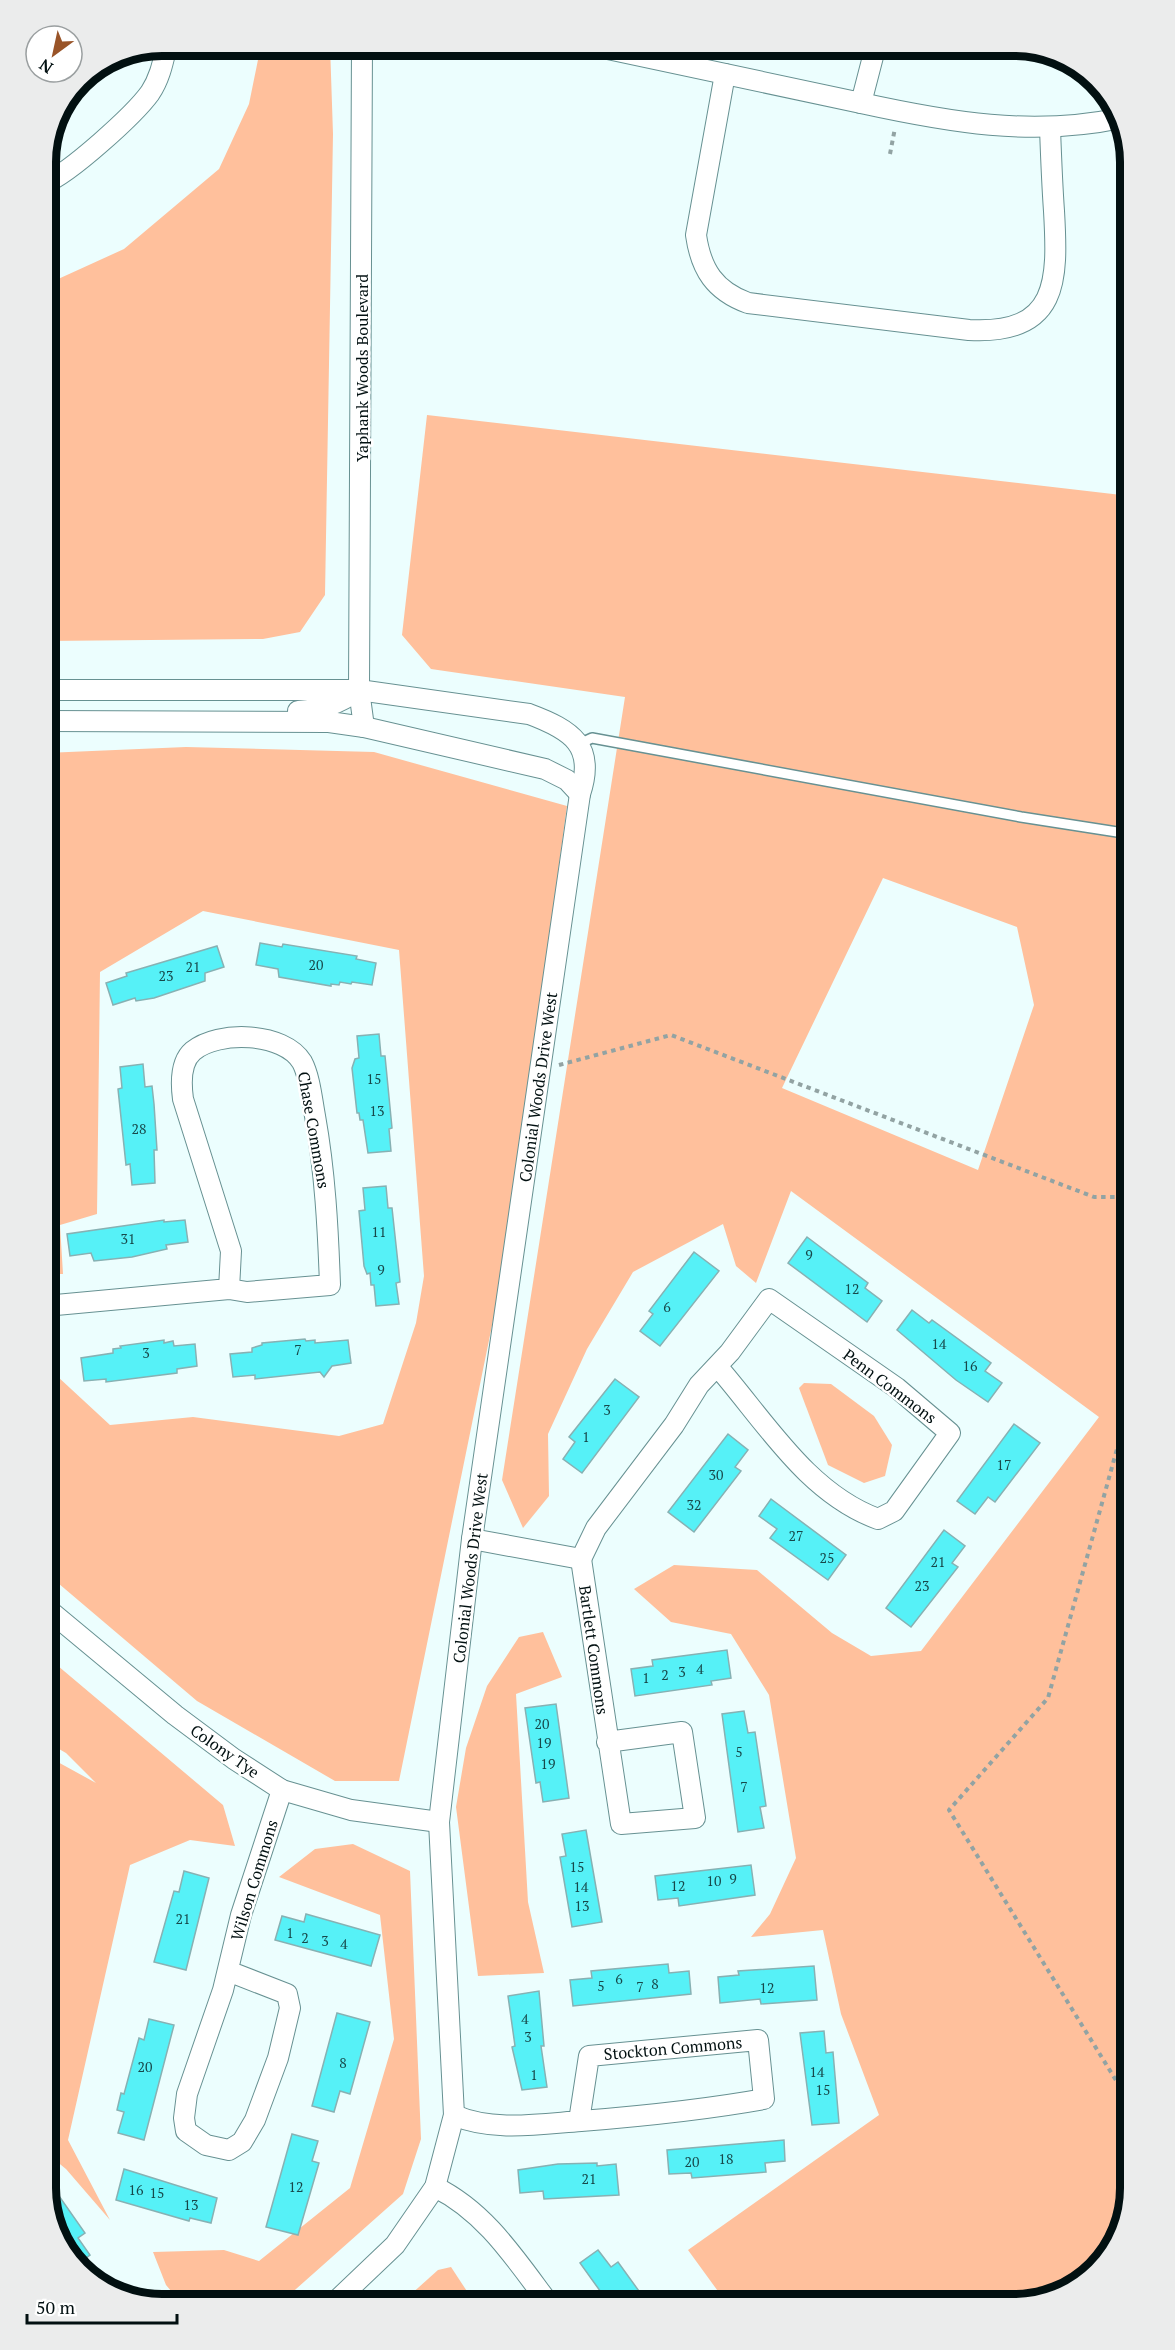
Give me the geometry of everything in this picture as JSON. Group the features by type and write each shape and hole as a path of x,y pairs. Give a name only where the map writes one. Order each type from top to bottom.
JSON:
{"street":[{"path":"56,178 63,174 138,108 157,81 164,56"},
{"name":"Yaphank Woods Boulevard","path":"362,56 360,690 364,727"},
{"path":"641,56 940,120 997,127 1050,128 1110,120"},
{"path":"861,103 873,56"},
{"path":"726,74 696,236 701,262 707,274 726,292 748,303 969,330 1005,330 1019,324 1046,301 1055,274 1050,128"},
{"path":"56,690 360,690 530,714 552,722 579,744 585,758 587,775 580,794 567,780 545,769 364,727 329,722 56,721"},
{"path":"141,720 157,711 317,710 339,704 360,690"},
{"name":"Colonial Woods Drive West","path":"344,2294 395,2245 435,2187 454,2115 439,1822 472,1539 580,794"},
{"name":"Chase Commons","path":"56,1305 229,1289 247,1292 330,1285 328,1207 322,1158 311,1094 302,1062 276,1042 247,1036 215,1042 192,1051 184,1065 181,1083 183,1099 231,1251 229,1289"},
{"name":"Penn Commons","path":"581,1559 596,1528 674,1425 699,1385 717,1366 769,1299 897,1388 950,1433 894,1511 878,1519 857,1511 821,1487 717,1366"},
{"path":"472,1539 581,1559"},
{"name":"Bartlett Commons","path":"581,1559 607,1742 621,1824 695,1818 682,1732 607,1742"},
{"name":"Colony Tye","path":"56,1616 175,1715 234,1759 282,1790 351,1810 439,1822"},
{"name":"Wilson Commons","path":"228,1971 287,1994 290,2008 278,2058 255,2120 242,2142 229,2150 206,2145 186,2131 184,2118 187,2094 228,1971 241,1915 282,1790"},
{"name":"Stockton Commons","path":"454,2115 469,2122 527,2125 579,2121 706,2110 764,2099 758,2040 589,2056 579,2121"},
{"path":"435,2187 455,2197 493,2230 542,2294"}],"lane":[{"path":"579,744 592,738 1021,817 1120,832"}],"path":[{"path":"890,154 897,118"},
{"path":"541,1069 671,1035 1094,1197 1120,1197"},
{"path":"1120,1438 1048,1698 949,1810 1120,2087"}],"shaded area":[{"path":"259,56 330,56 333,134 325,595 300,632 263,639 56,641 56,280 124,249 219,169 249,104"},
{"path":"427,415 1120,495 1120,2188 1114,2222 1102,2247 1078,2273 1041,2291 1027,2294 720,2294 688,2250 879,2115 841,2014 823,1930 751,1937 770,1914 796,1858 769,1695 731,1634 671,1622 634,1589 674,1565 757,1570 832,1633 871,1656 921,1651 1099,1417 791,1191 756,1283 736,1266 723,1224 633,1272 587,1349 548,1434 549,1496 523,1528 502,1480 625,697 431,669 402,635","holes":["883,878 1017,927 1034,1005 978,1170 782,1088"]},
{"path":"186,747 374,752 567,806 506,1257 399,1781 335,1781 197,1701 56,1581 56,1375 110,1425 193,1417 339,1436 383,1424 416,1323 424,1276 399,950 203,911 100,972 97,1214 60,1225 63,1274 56,1274 56,753"},
{"path":"804,1383 831,1384 874,1416 892,1445 885,1476 864,1483 828,1465 799,1388"},
{"path":"543,1632 562,1677 516,1694 528,1902 544,1973 478,1976 456,1807 466,1748 487,1686 519,1637"},
{"path":"56,1664 223,1805 235,1846 190,1840 130,1865 68,2140 110,2220 66,2169 56,2161 56,1761 96,1783 66,1753 56,1747"},
{"path":"353,1844 410,1871 421,2139 403,2194 290,2294 174,2294 166,2285 153,2252 224,2250 259,2261 350,2188 394,2039 380,1915 279,1877 315,1849"},
{"path":"451,2267 469,2294 411,2294 438,2270"}],"building":[{"path":"260,943 282,947 283,944 357,956 356,959 376,963 372,985 340,982 339,985 331,984 331,986 279,977 278,969 256,965"},
{"path":"217,946 224,967 205,973 205,981 154,998 136,1001 135,998 113,1005 106,983 127,976 126,973"},
{"path":"379,1034 381,1056 385,1056 392,1128 389,1129 391,1151 368,1153 363,1120 360,1120 359,1113 357,1113 352,1068 355,1059 359,1058 357,1036"},
{"path":"143,1064 145,1087 152,1086 154,1104 157,1150 154,1150 155,1183 132,1185 130,1164 126,1165 118,1089 122,1088 120,1067"},
{"path":"386,1186 388,1208 392,1208 400,1282 396,1283 399,1304 376,1306 374,1285 371,1285 370,1273 367,1274 364,1266 359,1211 365,1210 363,1188"},
{"path":"164,1220 164,1222 185,1220 188,1242 166,1245 167,1249 132,1257 94,1261 91,1253 70,1256 67,1234"},
{"path":"807,1237 868,1283 865,1288 882,1301 867,1322 788,1263"},
{"path":"694,1252 719,1271 660,1346 640,1331 653,1314 649,1311"},
{"path":"912,1310 929,1323 932,1320 991,1363 985,1371 1002,1383 988,1402 956,1380 897,1330"},
{"path":"305,1339 306,1341 315,1340 315,1343 348,1340 351,1363 332,1366 324,1377 320,1372 255,1379 255,1375 233,1377 230,1354 252,1352 252,1348 262,1343"},
{"path":"164,1340 164,1343 173,1341 174,1346 195,1344 197,1366 177,1369 177,1373 106,1382 106,1379 84,1381 81,1358 113,1353 113,1349 121,1348 120,1346"},
{"path":"615,1379 639,1397 582,1473 563,1459 575,1442 569,1437"},
{"path":"1014,1424 1040,1443 995,1502 988,1497 975,1514 957,1501"},
{"path":"728,1434 748,1450 735,1467 741,1471 694,1532 668,1512"},
{"path":"771,1499 846,1555 828,1580 770,1538 777,1529 759,1516"},
{"path":"944,1530 965,1546 952,1563 958,1567 911,1627 886,1608"},
{"path":"727,1650 731,1678 711,1681 712,1685 635,1696 631,1669 653,1666 652,1660"},
{"path":"556,1704 569,1798 543,1802 540,1782 536,1783 525,1708"},
{"path":"744,1711 748,1733 755,1732 766,1806 760,1807 764,1828 738,1832 722,1714"},
{"path":"586,1830 602,1922 572,1927 560,1857 566,1856 562,1834"},
{"path":"751,1865 755,1895 679,1906 678,1898 658,1900 655,1876"},
{"path":"184,1871 209,1878 186,1970 154,1962 174,1891 179,1892"},
{"path":"306,1914 380,1935 371,1966 275,1940 282,1916 304,1922"},
{"path":"668,1964 669,1973 689,1971 691,1994 573,2006 570,1980 592,1978 591,1971"},
{"path":"814,1966 817,2000 761,2004 760,1999 720,2003 718,1977 739,1975 738,1971"},
{"path":"539,1991 544,2046 541,2046 547,2087 522,2090 512,2047 515,2046 508,1996"},
{"path":"337,2013 370,2022 350,2094 340,2091 334,2112 312,2106"},
{"path":"149,2019 174,2025 144,2140 118,2133 124,2112 117,2110 121,2093 124,2094 139,2038 144,2040"},
{"path":"824,2031 826,2053 833,2052 839,2123 812,2125 800,2033"},
{"path":"292,2134 318,2141 312,2161 319,2163 298,2235 266,2227"},
{"path":"784,2140 785,2161 765,2163 766,2172 692,2178 691,2173 669,2174 667,2150"},
{"path":"597,2163 597,2166 616,2164 619,2195 544,2199 543,2191 520,2193 518,2170 558,2164"},
{"path":"124,2169 217,2198 211,2223 190,2218 189,2221 116,2200"},
{"path":"56,2192 85,2233 78,2238 90,2255 84,2260 70,2241 59,2216"},
{"path":"598,2250 611,2267 618,2262 641,2294 602,2294 580,2263"}]}
